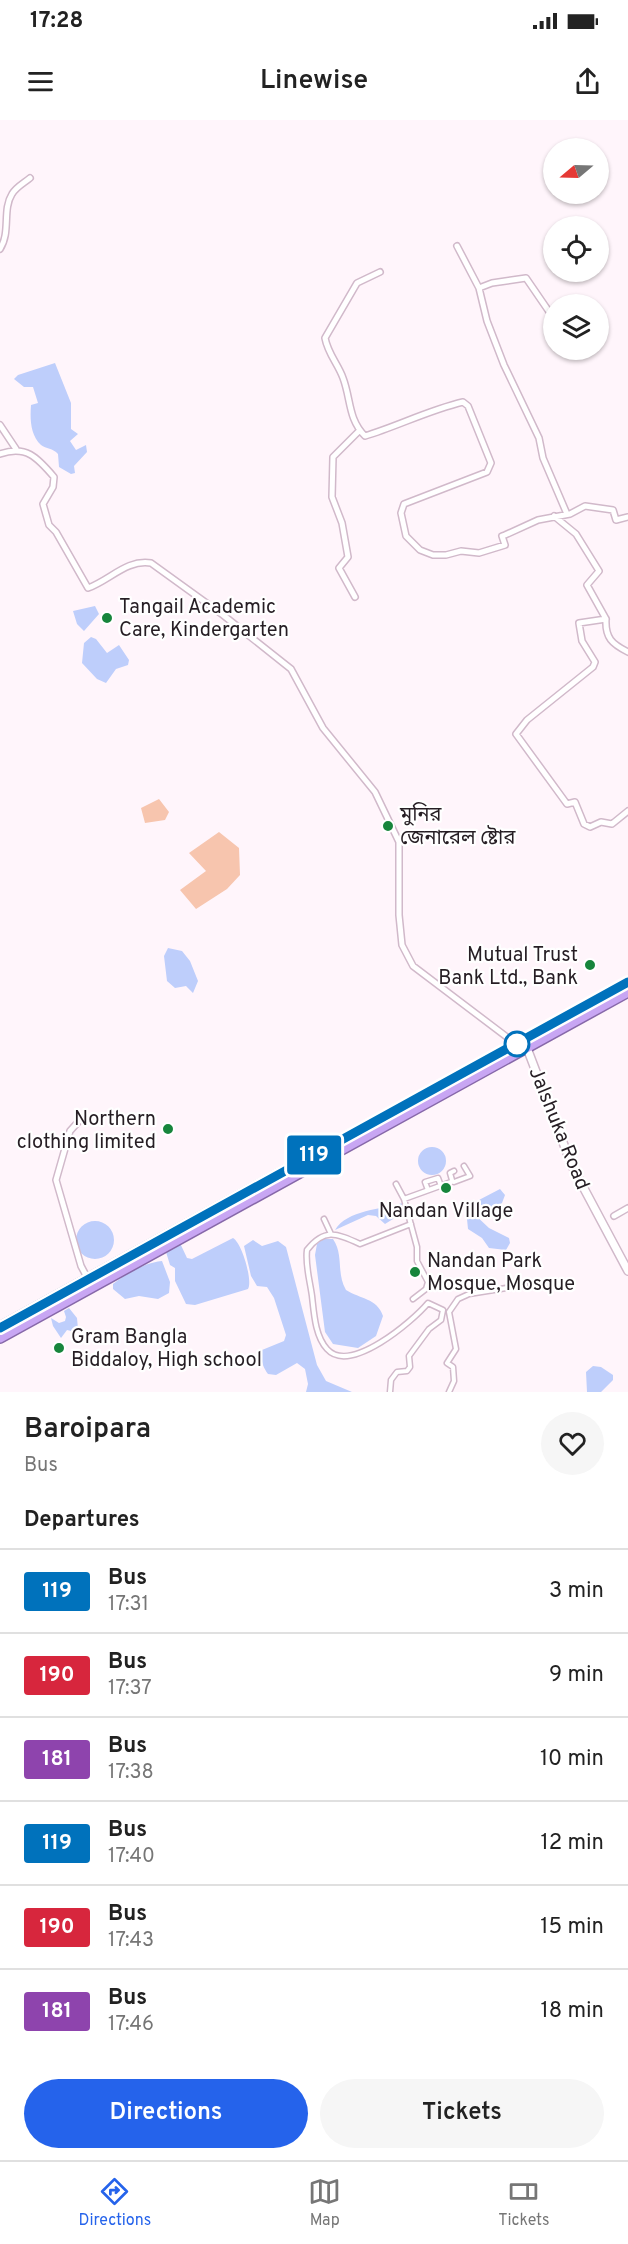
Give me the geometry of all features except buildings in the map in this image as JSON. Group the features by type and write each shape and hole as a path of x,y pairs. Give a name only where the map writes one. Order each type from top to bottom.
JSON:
{"highway":[{"path":"0,1338 628,982"},
{"path":"0,1328 628,992"}],"street":[{"path":"0,249 7,234 10,198 13,191 30,178"},
{"path":"457,246 479,288 496,343 538,438 543,458 567,514"},
{"path":"380,272 357,283 325,338 332,359 343,377 349,410 359,431 365,436 399,426 441,407 463,402 468,406 491,464 487,472 404,504 401,513 406,536 420,550 433,555 461,551 479,553 505,545 502,537 538,520 567,514 585,506 613,510 616,520 628,517"},
{"path":"479,288 492,283 526,278 543,304"},
{"path":"0,425 16,449"},
{"path":"355,597 339,568 348,557 331,486 333,457 359,431"},
{"path":"0,454 16,449 26,452 54,477 53,487 43,504 49,525 56,532 88,588 141,561 151,562 289,667 323,728 375,792 399,842 399,915 402,945 413,966 516,1044"},
{"path":"554,516 576,534 599,572 588,585 606,619 607,637 611,643 628,652"},
{"path":"606,619 579,623 582,640 595,662 594,667 527,720 516,734 567,804 575,802 584,824 590,826 601,822 612,824 628,811"},
{"name":"Jalshuka Road","path":"527,1048 572,1166 628,1270"},
{"path":"78,1121 70,1131 56,1180 81,1266 88,1279"},
{"path":"404,1199 470,1176 464,1166"},
{"path":"453,1183 450,1173 454,1171"},
{"path":"428,1190 425,1182 438,1178 439,1187"},
{"path":"396,1184 404,1199 411,1224 417,1261 428,1282 426,1289 413,1299"},
{"path":"614,1216 628,1208"},
{"path":"324,1219 331,1234"},
{"path":"390,1392 391,1380 397,1372 407,1371 410,1367 409,1356 429,1329 441,1320 443,1310 428,1303 405,1326 367,1351 350,1357 338,1356 327,1351 319,1335 306,1258 313,1240 331,1234 360,1244 411,1224"},
{"path":"449,1392 454,1381 453,1366 447,1363 456,1349 449,1311 458,1299 469,1294 525,1285"}],"shaded area":[{"path":"159,799 169,812 165,820 145,823 141,808"},
{"path":"219,832 239,848 240,875 227,889 196,909 180,890 206,871 189,853"}],"water":[{"path":"55,363 71,403 71,429 78,434 70,441 76,450 86,445 87,452 74,466 75,473 71,474 59,467 58,454 37,441 31,421 31,405 38,403 33,387 24,387 14,379 18,375"},
{"path":"95,606 99,614 84,631 77,624 73,611"},
{"path":"91,637 96,639 107,653 119,645 129,660 128,665 116,669 106,683 97,679 82,663 84,643"},
{"path":"168,948 182,951 190,961 198,981 193,993 186,986 175,988 167,981 164,956"},
{"path":"432,1147 442,1151 446,1161 442,1171 432,1175 422,1171 418,1161 422,1151"},
{"path":"500,1189 505,1195 502,1203 487,1213 475,1205 477,1201"},
{"path":"403,1203 393,1219 385,1224 376,1216 368,1215 335,1230 341,1223 356,1214"},
{"path":"473,1213 489,1228 509,1238 510,1243 506,1250 489,1248 482,1238 468,1229 467,1219"},
{"path":"95,1221 108,1227 114,1240 108,1253 95,1259 82,1253 76,1240 82,1227"},
{"path":"233,1238 240,1247 246,1262 249,1278 248,1289 195,1305 186,1304 175,1281 175,1268 170,1265 166,1252 180,1243 187,1258 192,1259"},
{"path":"322,1239 333,1239 336,1245 341,1277 346,1290 372,1302 383,1316 376,1336 358,1348 333,1344 325,1332 315,1255 317,1244"},
{"path":"253,1240 262,1246 278,1241 286,1247 317,1365 326,1381 352,1392 306,1392 308,1384 305,1369 297,1363 276,1375 268,1374 266,1371 263,1366 262,1350 284,1341 286,1335 274,1298 267,1287 257,1286 251,1276 244,1246"},
{"path":"162,1261 170,1282 169,1293 158,1299 139,1296 125,1299 113,1289 113,1284 130,1272"},
{"path":"69,1308 77,1318 78,1329 75,1332 67,1330 61,1338 51,1318 59,1323 65,1321 64,1311"},
{"path":"593,1366 601,1367 613,1375 613,1380 601,1392 587,1392 586,1372"}],"bus line":[{"name":"119","path":"0,1328 628,982"}],"place":[{"name":"Tangail Academic Care, Kindergarten","path":"107,618"},
{"name":"মুনির জেনারেল ষ্টোর","path":"388,826"},
{"name":"Mutual Trust Bank Ltd., Bank","path":"590,965"},
{"name":"Northern clothing limited","path":"168,1129"},
{"name":"Nandan Village","path":"446,1188"},
{"name":"Nandan Park Mosque, Mosque","path":"415,1272"},
{"name":"Gram Bangla Biddaloy, High school","path":"59,1348"}]}
